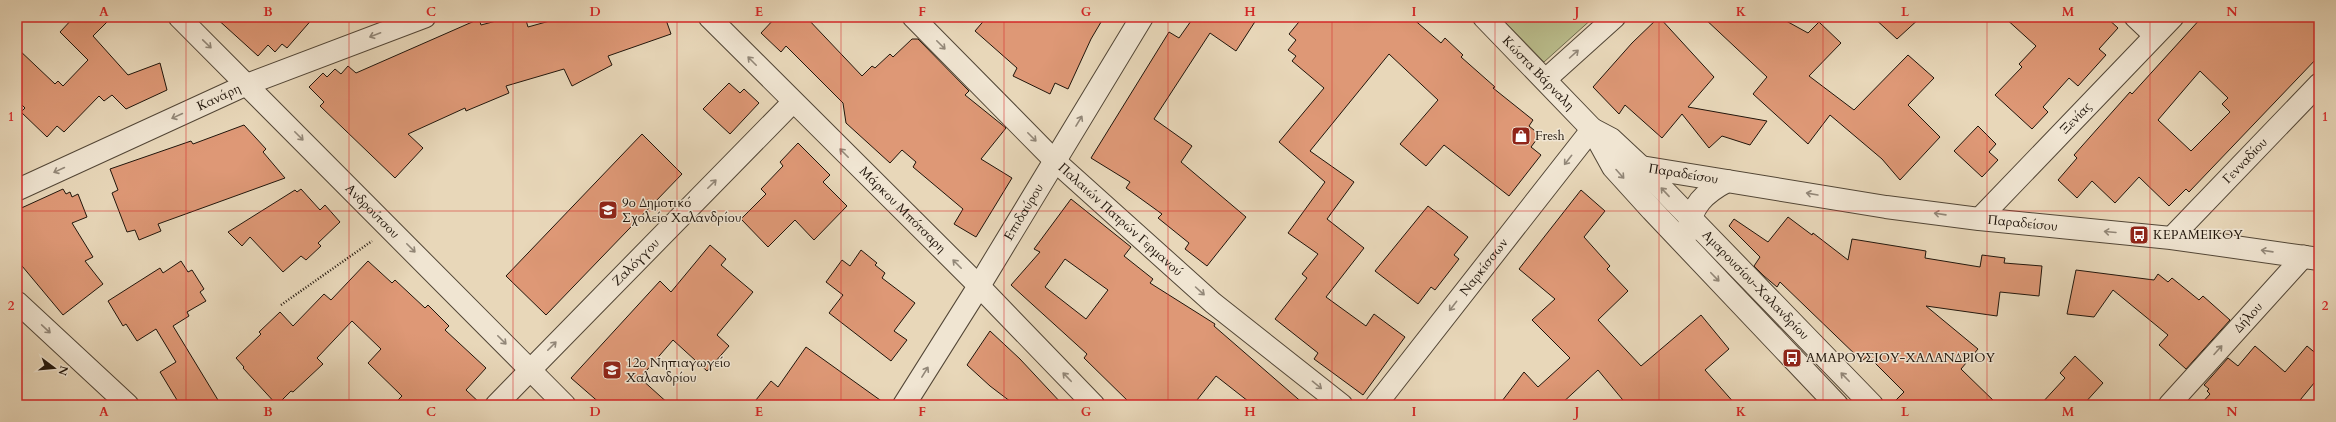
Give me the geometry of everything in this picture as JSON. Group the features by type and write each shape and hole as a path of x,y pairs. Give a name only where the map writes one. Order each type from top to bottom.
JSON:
{"street":[{"name":"Ανδρούτσου","path":"179,17 248,84 565,405"},
{"name":"Κανάρη","path":"17,190 248,84 425,17"},
{"name":"Μάρκου Μπότσαρη","path":"709,17 979,286 1094,405"},
{"name":"Παλαιών Πατρών Γερμανού","path":"913,17 1055,160 1213,303 1342,405"},
{"name":"Επιδαύρου","path":"904,405 979,286 1142,17"},
{"name":"Κώστα Βάρναλη","path":"1484,17 1592,129 1613,167 1688,249"},
{"path":"1545,80 1615,17"},
{"path":"2135,17 2154,35"},
{"name":"Ξενίας","path":"1979,219 2154,35 2173,17"},
{"name":"Γενναδίου","path":"2171,238 2319,84"},
{"name":"Ζαλόγγου","path":"496,405 530,368 793,102"},
{"name":"Κώστα Βάρναλη","path":"1592,129 1611,139 1641,167 1689,218"},
{"name":"Ναρκίσσων","path":"1376,405 1592,129"},
{"name":"Παραδείσου","path":"1641,167 1886,207 1979,219 2171,238 2312,257"},
{"name":"Παραδείσου","path":"1688,249 1689,218 1702,197 1727,181"},
{"name":"Αμαρουσίου-Χαλανδρίου","path":"1689,218 1872,405"},
{"name":"Αμαρουσίου-Χαλανδρίου","path":"1688,249 1837,405"},
{"name":"Δήλου","path":"2169,405 2192,379 2312,257"},
{"path":"17,302 128,405"}],"path":[{"path":"281,305 390,228"}],"green space":[{"path":"1500,17 1594,17 1544,62"}],"building":[{"path":"74,17 112,17 93,36 128,75 160,63 167,90 126,109 112,95 104,101 99,96 64,132 57,126 47,137 21,112 25,108 17,100 17,48 55,84 58,81 63,86 88,60 60,32"},
{"path":"215,17 314,17 287,48 282,44 275,52 268,45 258,56"},
{"path":"511,17 525,17 528,27 564,17 665,17 671,34 608,56 612,65 572,86 564,69 506,86 509,93 466,111 465,108 408,134 423,148 395,178 320,106 324,102 309,87 323,73 327,77 335,69 341,74 348,66 356,73 479,19 481,25"},
{"path":"776,17 806,17 862,76 872,66 875,68 890,54 893,57 912,39 918,39 969,91 965,95 1006,128 981,159 1012,178 976,237 954,224 963,209 913,167 916,162 902,150 890,163 846,123 843,103 786,46 781,52 761,33"},
{"path":"987,17 1104,17 1091,39 1068,89 1055,83 1050,94 1013,76 1017,68 975,31"},
{"path":"1185,17 1258,17 1236,51 1210,33 1154,119 1192,146 1181,162 1246,217 1207,266 1185,249 1189,243 1158,218 1162,214 1126,188 1130,182 1091,158 1169,32 1179,38 1191,21"},
{"path":"1303,17 1411,17 1441,43 1445,38 1463,55 1461,57 1495,87 1493,88 1533,120 1529,126 1540,135 1531,147 1541,155 1509,196 1444,145 1426,166 1400,144 1438,100 1389,54 1310,151 1354,182 1327,219 1364,248 1326,297 1366,326 1374,314 1405,337 1363,395 1314,359 1318,353 1275,319 1307,278 1302,274 1318,254 1288,233 1325,182 1279,142 1324,88 1292,61 1296,56 1288,50 1296,40 1289,34"},
{"path":"1659,17 1714,77 1688,107 1767,121 1750,145 1722,136 1709,148 1682,114 1662,138 1625,105 1619,114 1593,87 1632,43"},
{"path":"1703,17 1779,17 1808,33 1819,22 1841,43 1809,76 1854,110 1908,55 1934,78 1908,105 1940,137 1900,180 1882,159 1830,115 1808,144 1753,94 1767,77"},
{"path":"1873,17 1921,17 1897,39"},
{"path":"2004,17 2106,17 2118,28 2099,49 2106,55 2078,86 2069,78 2043,107 2048,112 2032,129 1995,95 2022,67 2019,64 2036,46"},
{"path":"2202,17 2319,17 2319,56 2189,192 2186,189 2169,206 2139,177 2115,203 2092,181 2077,198 2058,180 2077,158 2074,155 2130,92 2132,94","holes":["2200,71 2228,98 2222,104 2230,112 2191,151 2158,120"]},
{"path":"729,83 740,93 744,89 759,103 730,134 703,109"},
{"path":"244,125 266,149 263,152 285,178 158,224 161,231 139,240 135,230 127,232 112,193 118,190 110,169 191,141 193,144"},
{"path":"1978,126 1996,144 1989,152 1998,160 1982,177 1954,151"},
{"name":"9ο Δημοτικό Σχολείο Χαλανδρίου","path":"642,134 682,174 546,315 506,276"},
{"path":"798,143 830,175 823,182 847,206 814,240 795,220 768,247 741,219 766,194 761,189 783,166 780,162"},
{"path":"63,189 66,194 70,192 72,197 78,194 87,217 72,223 93,257 85,261 103,284 63,315 17,260 17,210"},
{"path":"301,189 320,210 325,205 340,222 318,243 321,246 306,260 301,256 283,272 250,237 242,246 228,232 295,190 297,192"},
{"path":"1581,190 1605,211 1584,237 1610,266 1607,269 1628,291 1598,320 1641,366 1701,315 1729,349 1705,370 1736,405 1627,405 1598,370 1560,405 1499,405 1524,372 1538,387 1570,358 1532,320 1555,299 1519,269"},
{"path":"1071,199 1131,247 1124,256 1153,279 1150,283 1215,324 1214,326 1305,405 1253,405 1216,376 1193,405 1132,405 1084,358 1087,354 1011,285 1040,252 1034,249","holes":["1065,259 1108,290 1086,319 1045,287"]},
{"path":"1428,206 1468,237 1454,255 1459,259 1435,290 1431,287 1418,304 1375,271"},
{"path":"1788,217 1812,235 1813,233 1848,260 1852,239 1926,251 1925,258 1980,267 1982,255 2005,258 2004,263 2042,266 2039,296 2000,292 1997,316 1926,306 1978,349 1961,369 1998,405 1891,405 1904,392 1868,356 1862,361 1780,282 1777,287 1764,276 1754,266 1760,257 1729,226 1734,219 1768,242"},
{"path":"710,245 726,259 721,265 753,292 717,335 729,346 707,371 673,340 640,378 670,405 602,405 571,378 660,281 671,292"},
{"path":"861,250 877,263 875,265 885,273 882,278 915,303 894,331 907,340 891,361 829,313 843,295 826,282 842,260 850,266"},
{"path":"181,261 188,272 192,270 204,289 200,292 206,301 187,312 189,316 173,326 221,405 180,405 160,372 176,362 156,329 137,341 126,324 123,326 108,301 160,268 163,273"},
{"path":"368,261 392,283 395,280 425,308 428,305 449,326 445,330 486,368 466,390 482,405 393,405 402,396 368,363 381,349 352,321 317,358 323,364 277,405 243,368 244,367 236,358 261,334 259,332 280,312 293,326 324,294 331,300"},
{"path":"2076,270 2154,280 2158,274 2168,282 2172,278 2199,300 2203,296 2230,320 2186,369 2159,345 2168,335 2113,290 2094,317 2067,314"},
{"path":"990,331 1020,359 1063,405 1015,405 990,386 967,365"},
{"path":"2255,346 2285,372 2307,346 2319,356 2319,377 2296,405 2200,405 2210,394 2207,391 2209,389 2204,385 2228,358 2238,366"},
{"path":"806,347 887,405 752,405 771,381 778,387"},
{"path":"2075,356 2103,383 2083,405 2040,405 2065,378 2060,373"}],"place":[{"name":"Fresh","path":"1521,136"},
{"name":"9ο Δημοτικό Σχολείο Χαλανδρίου","path":"608,210"},
{"name":"ΚΕΡΑΜΕΙΚΟΥ","path":"2139,235"},
{"name":"ΑΜΑΡΟΥΣΙΟΥ-ΧΑΛΑΝΔΡΙΟΥ","path":"1792,358"},
{"name":"12ο Νηπιαγωγείο Χαλανδρίου","path":"612,370"}]}
